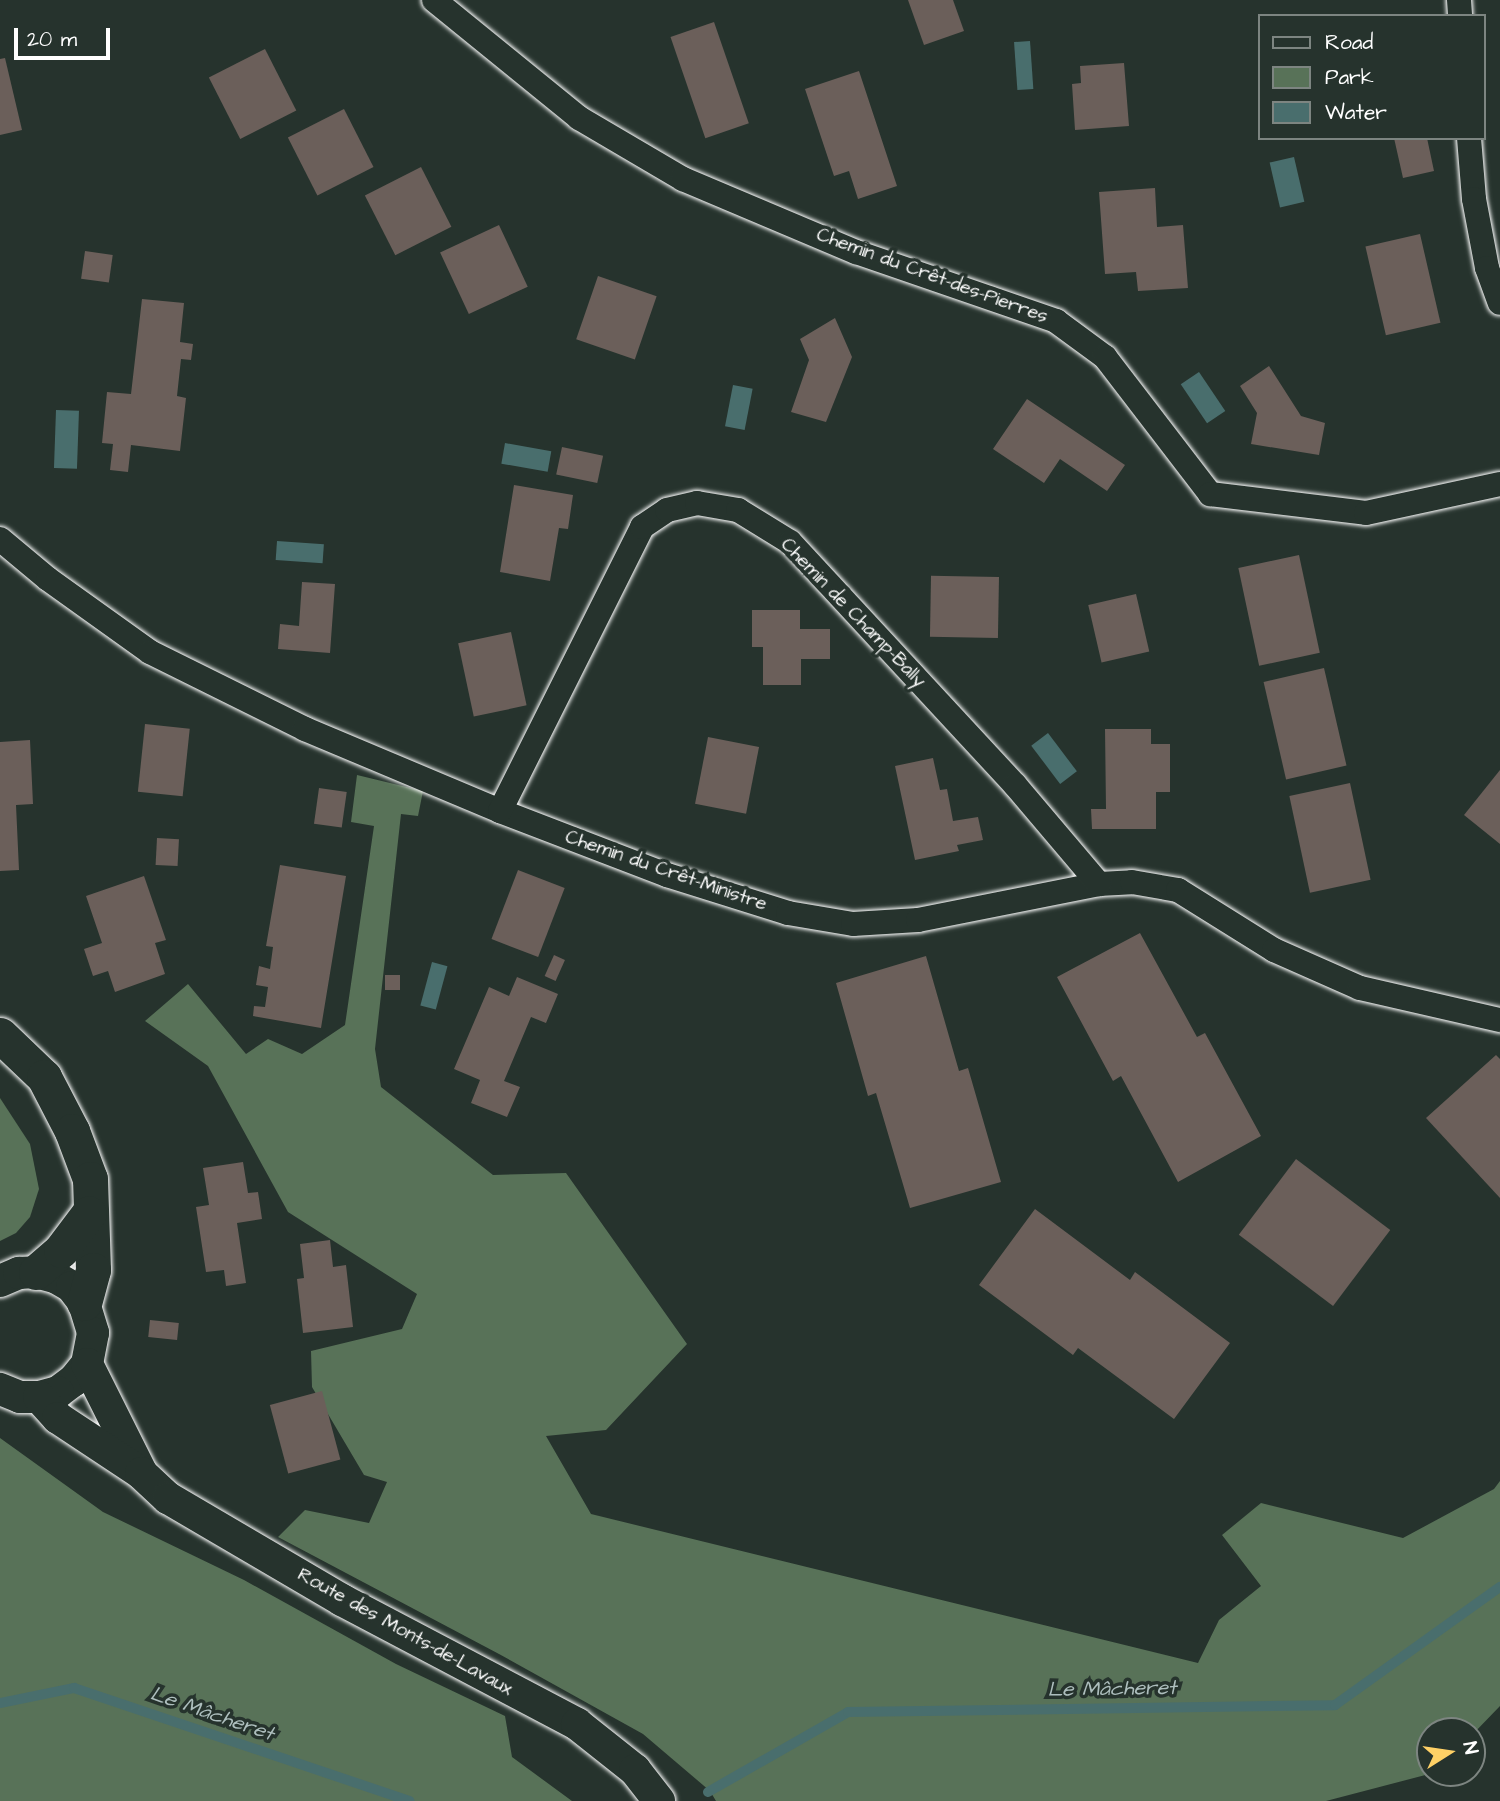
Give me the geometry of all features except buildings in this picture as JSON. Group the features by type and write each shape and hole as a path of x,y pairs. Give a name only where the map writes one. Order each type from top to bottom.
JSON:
{"main road":[{"path":"0,1035 44,1077 72,1130 90,1178 89,1213 93,1270 84,1303"},
{"path":"36,1272 61,1250 89,1213"}],"street":[{"name":"Chemin du Crêt-des-Pierres","path":"434,0 579,118 683,179 856,252 1056,321 1105,357 1210,494 1366,513 1500,484"},
{"path":"1469,140 1474,199 1488,268 1500,303"},
{"name":"Chemin de Champ-Bally","path":"500,811 642,527 667,510 697,503 738,510 789,542 1016,785 1100,884"},
{"name":"Chemin du Crêt-Ministre","path":"0,539 48,579 150,652 306,729 500,811 667,875 788,913 853,924 918,920 1100,884 1132,882 1178,890 1275,950 1360,988 1500,1020"},
{"path":"0,1281 19,1273 36,1272 55,1277 72,1287 84,1303 93,1333 87,1364 74,1380 58,1392 39,1397 20,1397 0,1389"},
{"path":"87,1364 141,1473"},
{"path":"39,1397 58,1418 141,1473"},
{"name":"Route des Monts-de-Lavaux","path":"141,1473 168,1498 342,1600 577,1724 635,1770 659,1801"}],"green space":[{"path":"357,775 423,791 418,816 401,814 375,1049 381,1087 493,1175 566,1173 687,1344 606,1430 546,1436 591,1514 1198,1663 1219,1620 1261,1586 1222,1535 1261,1503 1403,1538 1494,1489 1500,1481 1500,1706 1486,1720 1486,1717 1416,1717 1416,1777 1326,1801 716,1801 710,1791 643,1734 278,1537 305,1510 369,1523 387,1482 364,1475 312,1387 311,1351 402,1329 417,1294 288,1212 208,1066 145,1021 188,984 246,1054 268,1039 302,1054 345,1025 374,826 351,822"},
{"path":"0,1098 30,1144 39,1189 30,1217 16,1233 0,1241"},
{"path":"0,1438 103,1512 244,1580 396,1664 505,1716 512,1757 572,1801 0,1801"}],"water":[{"path":"1030,41 1033,89 1017,90 1014,42"},
{"path":"1294,157 1304,202 1280,207 1270,163"},
{"path":"1199,372 1225,411 1207,423 1181,384"},
{"path":"733,385 753,389 745,430 725,426"},
{"path":"56,410 79,411 77,469 54,468"},
{"path":"505,443 551,451 548,472 501,464"},
{"path":"277,541 324,544 323,563 276,560"},
{"path":"1048,733 1077,771 1060,784 1031,746"},
{"path":"432,962 447,966 436,1010 420,1005"}],"waterway":[{"name":"Le Mâcheret","path":"708,1792 848,1712 1335,1705 1500,1587"},
{"name":"Le Mâcheret","path":"0,1703 74,1688 410,1801"}]}
